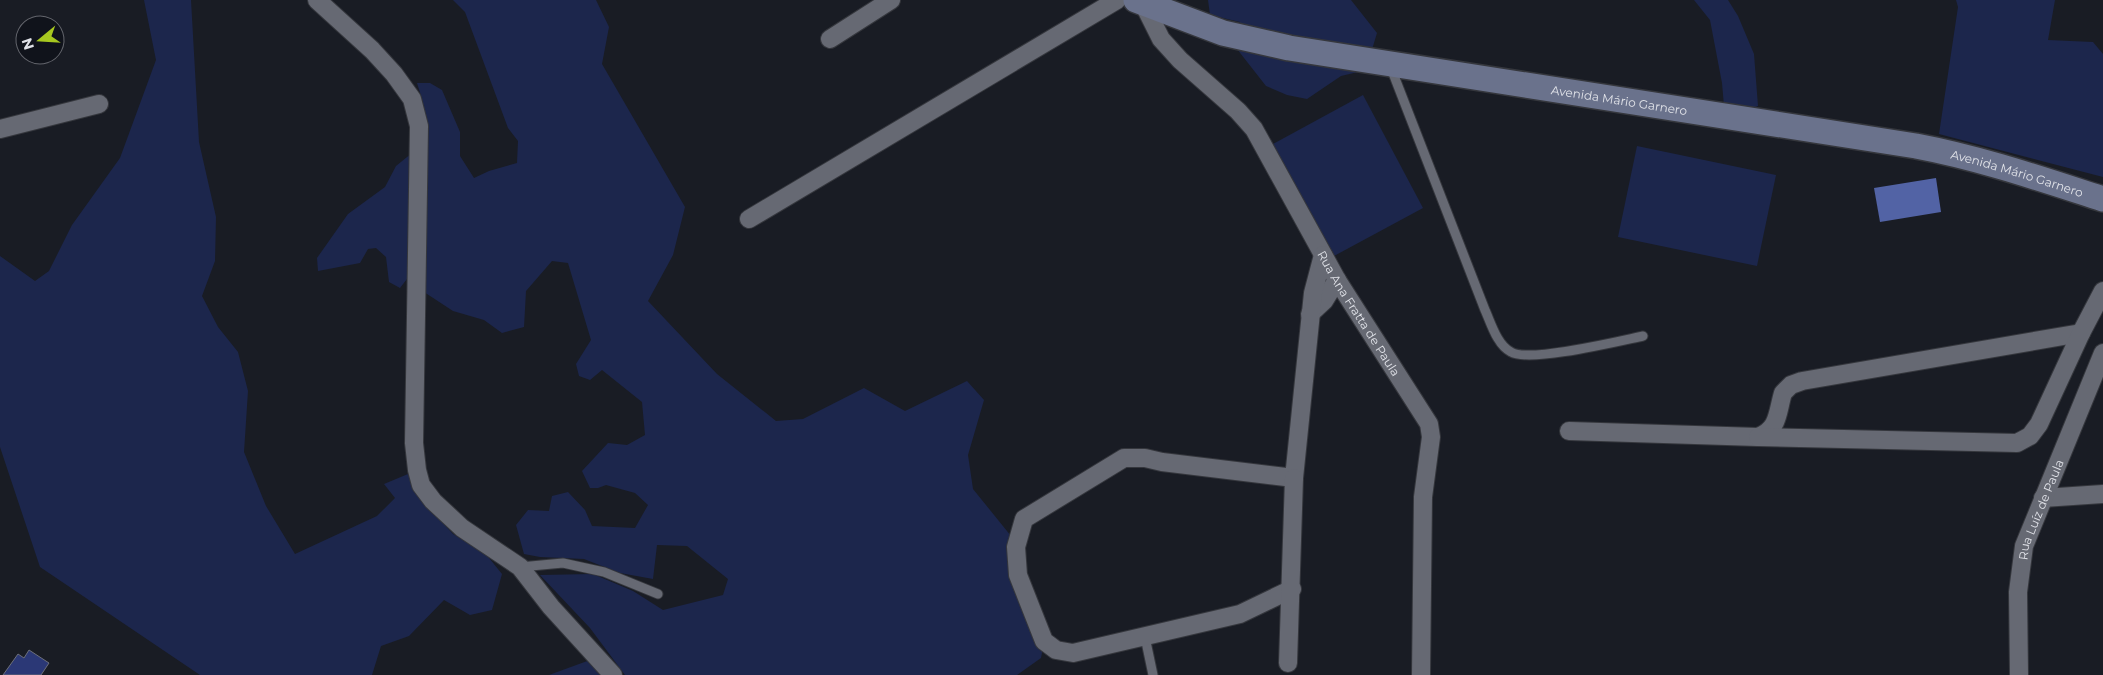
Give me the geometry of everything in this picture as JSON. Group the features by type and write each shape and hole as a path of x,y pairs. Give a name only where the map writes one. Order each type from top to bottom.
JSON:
{"main road":[{"name":"Avenida Mário Garnero","path":"1140,2 1223,32 1288,48 1944,151 2014,170 2103,199"}],"street":[{"path":"317,0 372,50 394,74 412,99 419,126 414,443 416,470 421,485 433,501 462,528 520,567 551,608 612,675"},
{"path":"830,39 891,0"},
{"path":"749,219 1117,0"},
{"name":"Rua Ana Fratta de Paula","path":"1140,2 1161,39 1180,60 1238,111 1254,129 1337,280 1429,424 1431,437 1423,497 1421,675"},
{"path":"0,129 99,104"},
{"path":"1288,662 1292,589 1294,478 1310,314 1313,293 1323,255"},
{"path":"1310,314 1324,301 1337,280"},
{"path":"1569,431 2017,443 2030,436 2038,424 2103,291"},
{"path":"1758,437 1768,433 1774,427 1783,393 1786,389 1802,381 2081,333"},
{"name":"Rua Luíz de Paula","path":"2020,675 2018,592 2024,546 2103,353"},
{"path":"1292,589 1240,614 1073,653 1056,650 1044,641 1018,575 1016,547 1024,519 1124,458 1139,458 1171,464 1294,478"},
{"path":"2043,498 2103,494"}],"lane":[{"path":"1389,64 1481,301 1499,340 1511,352 1531,356 1643,336"},
{"path":"520,567 563,563 604,572 658,594"},
{"path":"1145,637 1153,675"}],"shaded area":[{"path":"144,0 191,0 199,142 216,217 215,261 202,296 218,327 238,352 248,391 244,452 266,506 295,554 377,516 395,498 384,484 408,474 429,508 453,534 485,553 502,574 492,610 470,615 444,600 409,636 381,646 372,675 200,675 40,567 0,447 0,256 35,281 49,271 72,225 120,158 156,60"},
{"path":"453,0 596,0 609,27 602,64 685,207 673,255 648,301 717,374 776,421 803,419 864,388 905,411 967,381 984,400 968,455 973,489 1011,536 1046,632 1041,658 1017,675 625,675 590,628 540,575 593,574 633,591 663,610 723,595 728,579 687,546 657,545 653,579 620,573 584,559 540,557 524,554 516,525 528,510 549,511 552,496 568,492 585,510 592,526 635,528 648,505 635,493 606,485 590,488 582,471 608,443 627,445 645,435 642,402 602,370 590,380 579,376 576,364 591,340 568,263 552,261 526,291 524,327 502,333 484,320 453,311 424,292 410,275 400,288 389,282 386,257 376,248 368,249 360,263 318,271 317,258 348,214 385,187 396,166 428,140 422,99 417,83 430,83 442,90 460,132 460,156 474,178 489,171 517,163 518,141 508,128 465,12"},
{"path":"1208,0 1351,0 1377,33 1370,56 1358,72 1341,76 1307,99 1287,95 1266,86 1237,49 1240,22 1210,15"},
{"path":"1694,0 1728,0 1738,16 1754,54 1758,106 1744,111 1724,106 1722,83 1710,20"},
{"path":"1956,0 2055,0 2048,40 2093,42 2103,54 2103,177 1939,134 1958,7"},
{"path":"1363,95 1423,208 1334,256 1273,144"},
{"path":"1637,146 1776,175 1757,266 1618,237"},
{"path":"1936,178 1941,212 1880,222 1874,188"},
{"path":"590,660 601,675 549,675"}],"building":[{"path":"29,650 49,663 41,675 3,675 18,654 24,658"}]}
